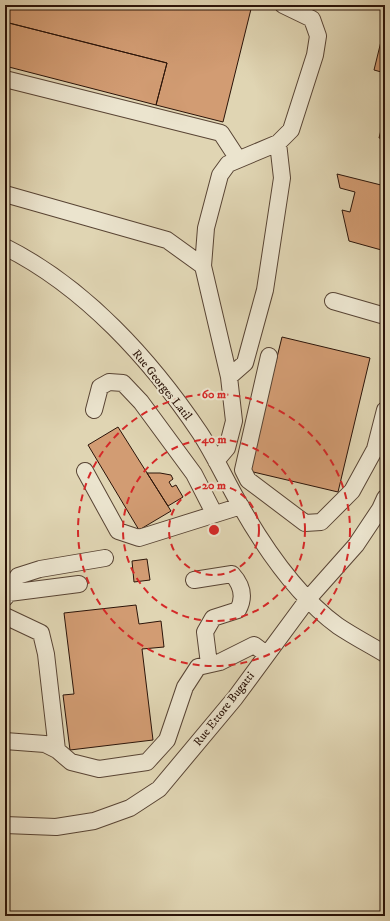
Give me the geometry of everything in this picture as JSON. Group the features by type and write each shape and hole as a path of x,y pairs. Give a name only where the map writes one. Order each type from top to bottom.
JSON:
{"street":[{"path":"216,461 227,448 234,421 229,377 203,266 206,228 220,175 228,164 278,143 291,130 315,55 318,36 312,19 283,5"},
{"path":"5,79 221,133 238,160"},
{"path":"229,377 245,363 256,328 265,290 282,178 278,143"},
{"path":"5,194 167,240 203,266"},
{"name":"Rue Georges Latil","path":"5,247 62,283 113,326 170,392 200,434 241,506 278,564 308,599 338,626 385,654"},
{"path":"333,301 385,316"},
{"path":"270,356 243,470 248,480 305,523 321,522 352,492 375,449 385,410"},
{"path":"94,410 100,387 109,382 123,383 141,402 194,474 214,513"},
{"path":"85,471 118,531 139,538 214,513 241,506"},
{"name":"Rue Ettore Bugatti","path":"5,825 56,827 94,821 130,808 159,790 235,698 308,599 356,545 380,509 385,498"},
{"path":"7,596 18,576 40,569 105,558"},
{"path":"194,580 232,574 239,582 242,595 243,601 238,610 213,618 205,632 209,664"},
{"path":"7,596 79,584"},
{"path":"5,616 41,632 46,654 57,750"},
{"path":"5,741 45,744 57,750 71,762 99,769 147,762 167,740 185,687 198,667 220,662 254,645 266,654"}],"building":[{"path":"5,5 252,5 223,122 156,105 167,63 5,22"},
{"path":"5,22 167,63 156,105 5,66"},
{"path":"385,25 385,73 374,70"},
{"path":"385,114 385,139 379,138"},
{"path":"337,174 385,186 385,251 349,241 342,210 350,212 355,192 340,188"},
{"path":"282,337 370,358 338,492 249,471"},
{"path":"118,427 171,511 139,530 88,445"},
{"path":"147,473 171,475 173,479 169,482 172,487 176,485 183,497 168,506"},
{"path":"147,559 150,580 134,582 132,561"},
{"path":"136,605 139,624 161,621 164,647 142,649 153,740 70,750 63,695 74,694 64,613"}]}
